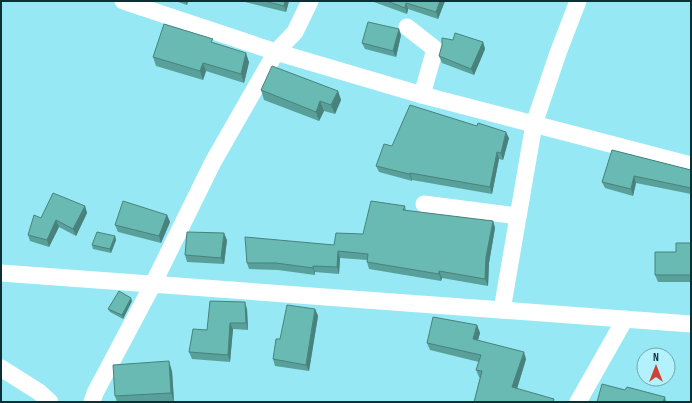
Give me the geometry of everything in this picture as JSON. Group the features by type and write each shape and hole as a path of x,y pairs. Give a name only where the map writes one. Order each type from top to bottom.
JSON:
{"street":[{"path":"123,1 141,4 276,52 422,95 691,164"},
{"path":"92,402 95,393 153,284 213,162 276,52 295,32 310,1"},
{"path":"502,310 534,124 558,53 578,1"},
{"path":"407,27 435,49 422,95"},
{"path":"424,204 518,216"},
{"path":"1,273 691,324"},
{"path":"578,402 625,319"},
{"path":"1,368 39,392 50,402"}],"building":[{"path":"264,1 285,1 284,6"},
{"path":"387,1 440,1 436,12 406,3 405,8"},
{"path":"368,22 399,29 393,51 362,43"},
{"path":"164,24 213,39 211,42 246,53 241,74 203,63 200,71 153,57"},
{"path":"455,33 483,42 471,69 439,56 442,38 453,40"},
{"path":"272,66 338,91 331,105 320,101 316,112 261,90"},
{"path":"410,105 477,126 478,123 506,132 501,153 497,152 490,187 409,174 376,166 384,144 392,146"},
{"path":"612,150 691,170 691,188 634,176 631,189 602,182"},
{"path":"53,193 85,206 73,229 56,220 47,240 28,235 34,215 41,218"},
{"path":"123,201 167,215 159,236 115,225"},
{"path":"371,201 405,206 403,210 493,221 486,257 485,279 439,271 439,274 367,262 368,254 338,251 337,267 313,266 313,268 276,263 247,263 245,237 334,245 336,233 363,234"},
{"path":"97,232 115,236 110,249 92,245"},
{"path":"187,232 224,233 221,258 185,255"},
{"path":"676,243 691,243 691,275 655,275 655,252 676,252"},
{"path":"119,291 131,298 122,315 108,309"},
{"path":"210,301 245,302 246,323 230,323 228,355 189,352 193,329 207,330"},
{"path":"287,305 315,309 306,365 273,359 276,339 280,339"},
{"path":"433,317 477,325 473,339 524,352 512,387 554,399 553,402 474,402 482,371 476,370 481,355 427,343"},
{"path":"169,361 171,393 115,396 113,365"},
{"path":"602,384 625,390 627,387 665,397 663,402 597,402"}]}
